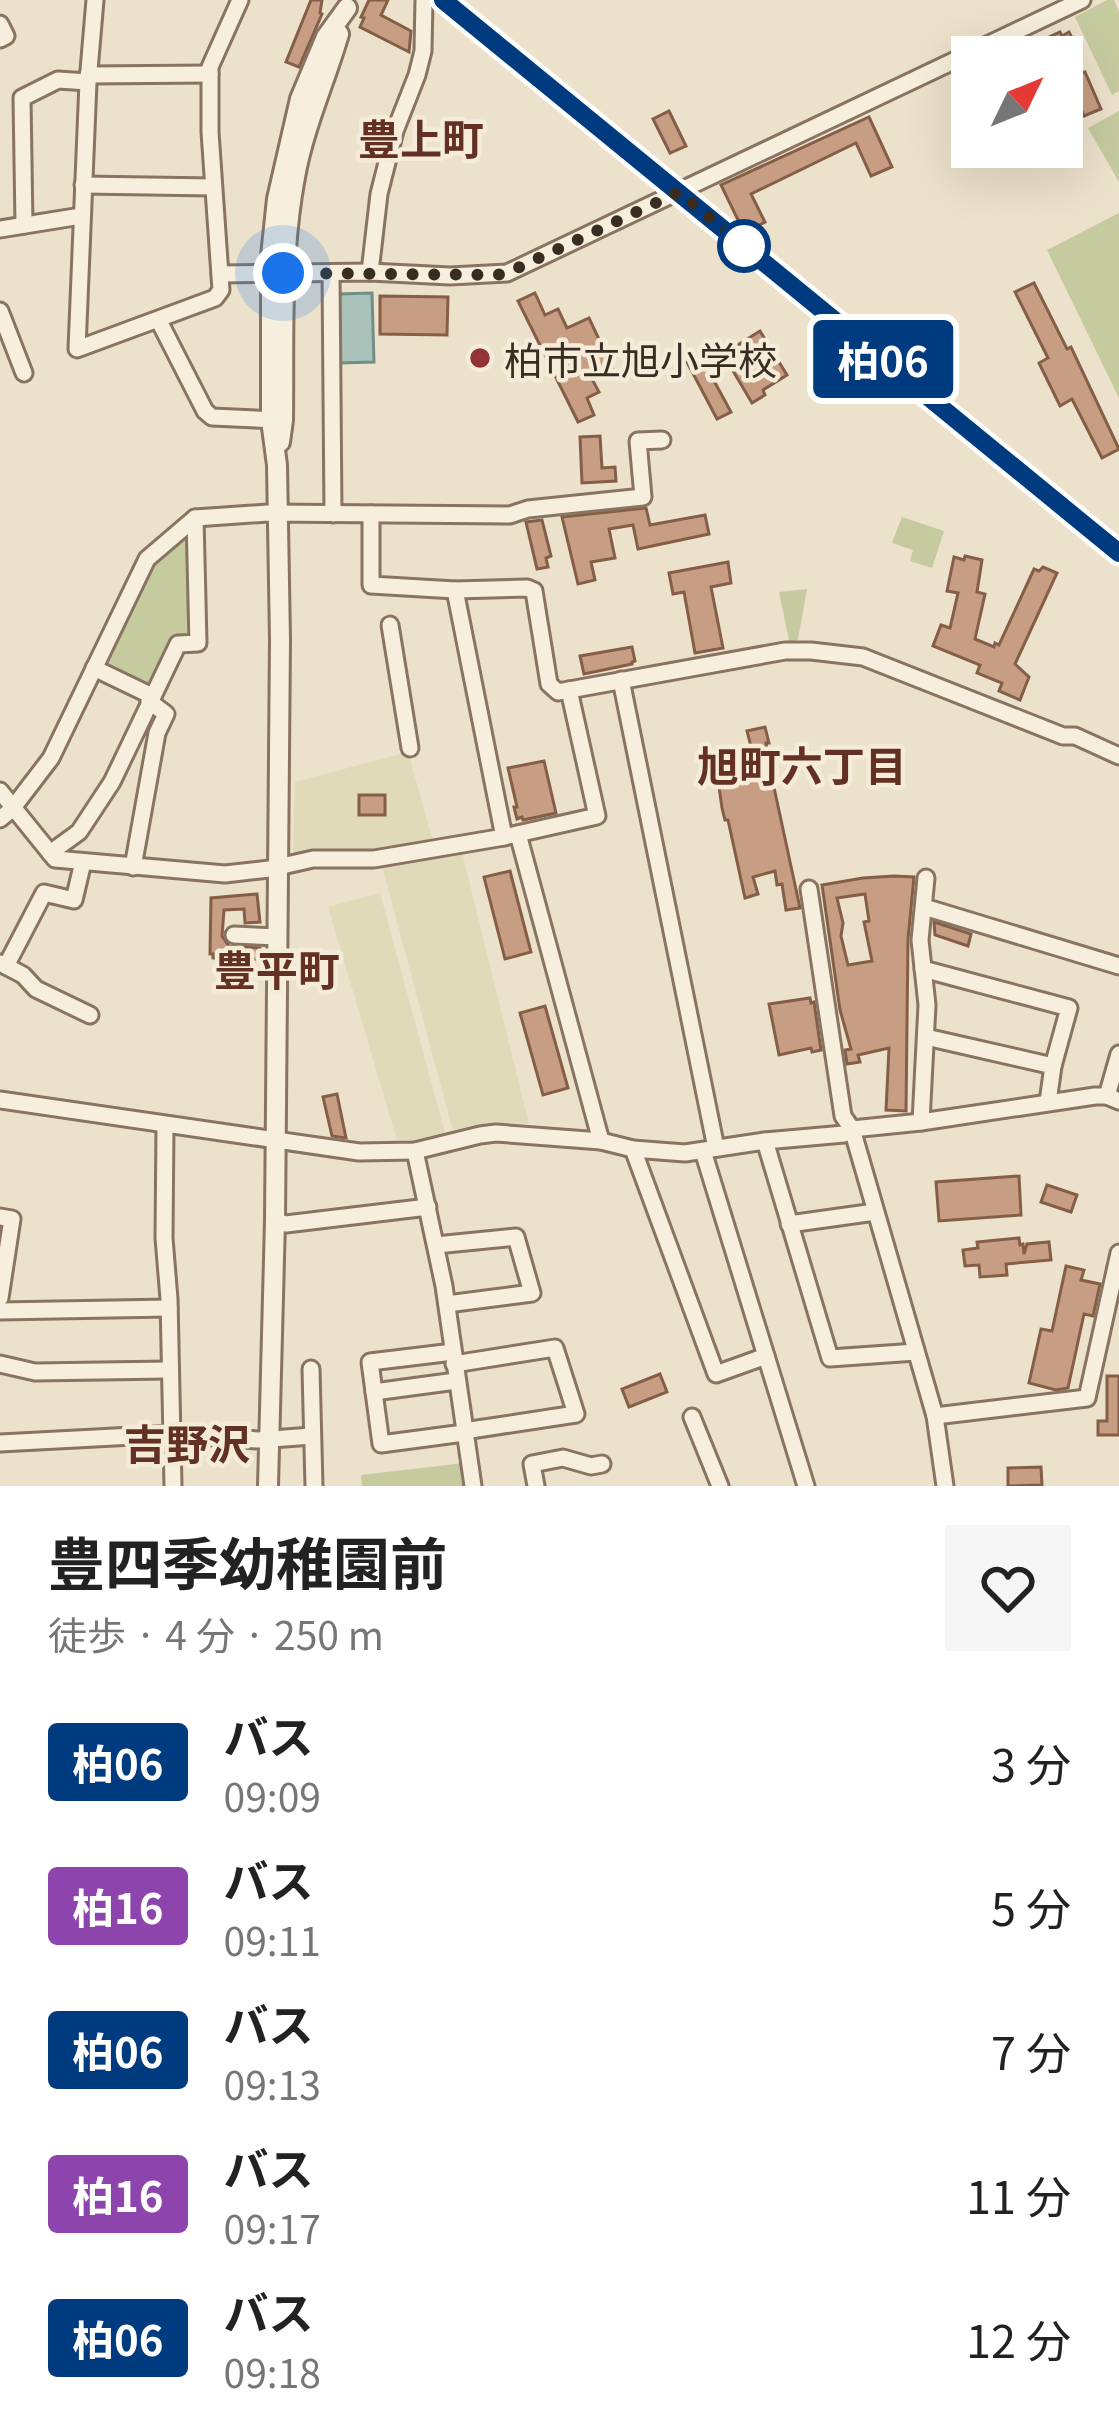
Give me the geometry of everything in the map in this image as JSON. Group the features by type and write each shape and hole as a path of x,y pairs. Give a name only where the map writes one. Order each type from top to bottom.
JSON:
{"street":[{"path":"95,0 77,349 159,321 215,298 221,290 210,68 241,0"},
{"path":"370,272 379,194 423,51 424,0"},
{"path":"220,274 507,273 1082,0"},
{"path":"449,2 1119,553"},
{"path":"268,1486 278,937 278,200 294,121 326,37 348,4"},
{"path":"0,25 6,36 0,39"},
{"path":"24,225 22,98 58,80 210,74"},
{"path":"83,185 213,187"},
{"path":"0,229 81,216"},
{"path":"331,273 333,514"},
{"path":"0,310 24,373"},
{"path":"159,321 212,417 277,420"},
{"path":"6,814 51,758 147,559 195,518 278,513 510,515 643,497 638,441 662,440"},
{"path":"371,514 371,585 534,591 549,684 558,692 785,651 838,653 876,662 1119,756"},
{"path":"50,854 79,832 112,782 178,644 198,643 195,518"},
{"path":"455,590 511,836 602,1141"},
{"path":"390,625 410,748"},
{"path":"94,668 150,698 166,714 157,733 133,867"},
{"path":"621,680 710,1149 804,1480"},
{"path":"0,791 6,814 55,859 133,867 225,874 313,859 374,859 511,836 598,816 569,690"},
{"path":"83,862 74,900 44,893 3,965 23,975 36,989 90,1015"},
{"path":"921,1122 927,1005 920,940 926,878"},
{"path":"808,889 843,1116 853,1130 935,1416 945,1486"},
{"path":"924,907 1119,966"},
{"path":"234,935 278,937"},
{"path":"923,969 1070,1008 1048,1102"},
{"path":"926,1037 1053,1066"},
{"path":"0,1100 359,1152 415,1151 496,1133 602,1141 663,1153 844,1134 1048,1102 1113,1099 1119,1054"},
{"path":"165,1126 173,1486"},
{"path":"765,1142 830,1358 916,1352"},
{"path":"633,1149 716,1374 766,1356"},
{"path":"415,1151 447,1304 473,1486"},
{"path":"275,1221 286,1224 428,1207"},
{"path":"789,1224 875,1212"},
{"path":"0,1216 12,1219 0,1298"},
{"path":"436,1245 516,1237 532,1293 447,1304"},
{"path":"935,1416 1087,1398 1119,1253"},
{"path":"0,1311 169,1308"},
{"path":"374,1392 454,1365 555,1348 576,1414 380,1444 370,1362 454,1365"},
{"path":"0,1364 35,1372 168,1370"},
{"path":"311,1369 314,1486"},
{"path":"692,1417 720,1486"},
{"path":"0,1443 171,1434 268,1439 312,1436"},
{"path":"536,1486 532,1464 563,1458 590,1466 602,1464"}],"shaded area":[{"path":"408,752 434,845 373,857 293,858 295,782"},
{"path":"461,848 529,1124 497,1123 453,1131 381,862"},
{"path":"380,893 445,1133 415,1141 397,1140 328,907"}],"green space":[{"path":"1114,0 1119,12 1119,91 1112,95 1075,17"},
{"path":"1119,111 1119,182 1088,128"},
{"path":"1119,213 1119,398 1047,250"},
{"path":"902,517 944,531 932,568 910,561 913,550 892,543"},
{"path":"190,531 193,635 151,687 105,668 103,663 149,570"},
{"path":"807,589 798,639 790,645 779,592"},
{"path":"464,1463 469,1486 362,1486 361,1475"}],"water":[{"path":"372,293 374,362 339,363 337,294"}],"building":[{"path":"311,0 322,0 322,14 299,67 286,62"},
{"path":"369,0 388,0 381,15 411,31 409,52 360,27"},
{"path":"1083,73 1101,109 1084,116 1083,114"},
{"path":"669,111 686,146 670,153 653,119"},
{"path":"869,117 892,167 871,176 856,143 751,194 765,222 750,230 738,220 721,185"},
{"path":"1034,283 1067,349 1071,347 1119,449 1102,458 1072,399 1060,406 1039,363 1048,358 1015,292"},
{"path":"535,293 545,315 558,309 567,328 589,318 613,369 592,379 599,392 587,398 594,415 578,422 518,301"},
{"path":"380,296 448,297 447,335 380,334"},
{"path":"760,331 787,375 752,403 720,349 733,341 736,346"},
{"path":"700,355 731,412 717,419 687,362"},
{"path":"600,436 602,468 615,467 616,481 582,483 580,437"},
{"path":"646,508 650,525 705,515 709,534 638,549 633,525 609,529 615,558 591,562 595,580 578,584 562,517"},
{"path":"542,520 551,556 546,558 548,567 537,569 526,522"},
{"path":"965,556 982,560 977,592 985,594 975,639 994,647 1034,569 1057,573 1015,664 1029,677 1020,700 999,691 1002,683 977,673 980,665 933,646 941,625 950,628 958,593 947,591 954,557 964,560"},
{"path":"728,562 731,583 711,587 723,648 695,653 684,592 673,594 669,573"},
{"path":"632,647 632,664 584,674 580,656"},
{"path":"765,727 800,908 786,910 775,871 753,877 758,894 745,898 722,808 719,787 759,778 747,731"},
{"path":"544,761 556,813 517,819 508,768"},
{"path":"359,795 385,795 385,815 359,815"},
{"path":"510,871 531,952 505,959 484,877"},
{"path":"914,877 908,939 906,1111 886,1110 889,1048 858,1055 860,1062 847,1064 845,1050 851,1049 840,1010 822,885","holes":["865,894 869,921 864,922 872,961 848,965 837,898"]},
{"path":"257,894 260,922 245,923 244,909 224,910 222,936 229,946 260,948 260,959 213,958 211,898"},
{"path":"934,922 971,934 968,946 935,935"},
{"path":"810,998 821,1050 779,1055 769,1004"},
{"path":"545,1006 568,1088 543,1095 520,1013"},
{"path":"337,1094 346,1138 332,1136 323,1097"},
{"path":"1019,1176 1021,1215 939,1221 936,1182"},
{"path":"1047,1185 1077,1195 1071,1212 1041,1202"},
{"path":"1019,1238 1024,1254 1027,1244 1049,1242 1051,1260 1006,1264 1007,1275 980,1277 979,1265 965,1266 963,1250 978,1248 977,1242"},
{"path":"1066,1266 1084,1270 1081,1280 1100,1284 1093,1316 1084,1314 1068,1388 1056,1390 1029,1383 1041,1329 1052,1331"},
{"path":"660,1374 667,1392 629,1407 622,1389"},
{"path":"1107,1376 1119,1376 1119,1435 1098,1435 1098,1421 1107,1421"},
{"path":"1041,1467 1042,1485 1008,1486 1008,1468"}],"bus line":[{"name":"柏06","path":"443,0 1119,553"}],"place":[{"name":"柏市立旭小学校","path":"480,358"}],"district":[{"name":"豊上町","path":"421,136"},
{"name":"旭町六丁目","path":"802,763"},
{"name":"豊平町","path":"277,967"},
{"name":"吉野沢","path":"187,1441"}],"route":[{"path":"283,273 507,273 679,192 749,250 744,246"}]}
